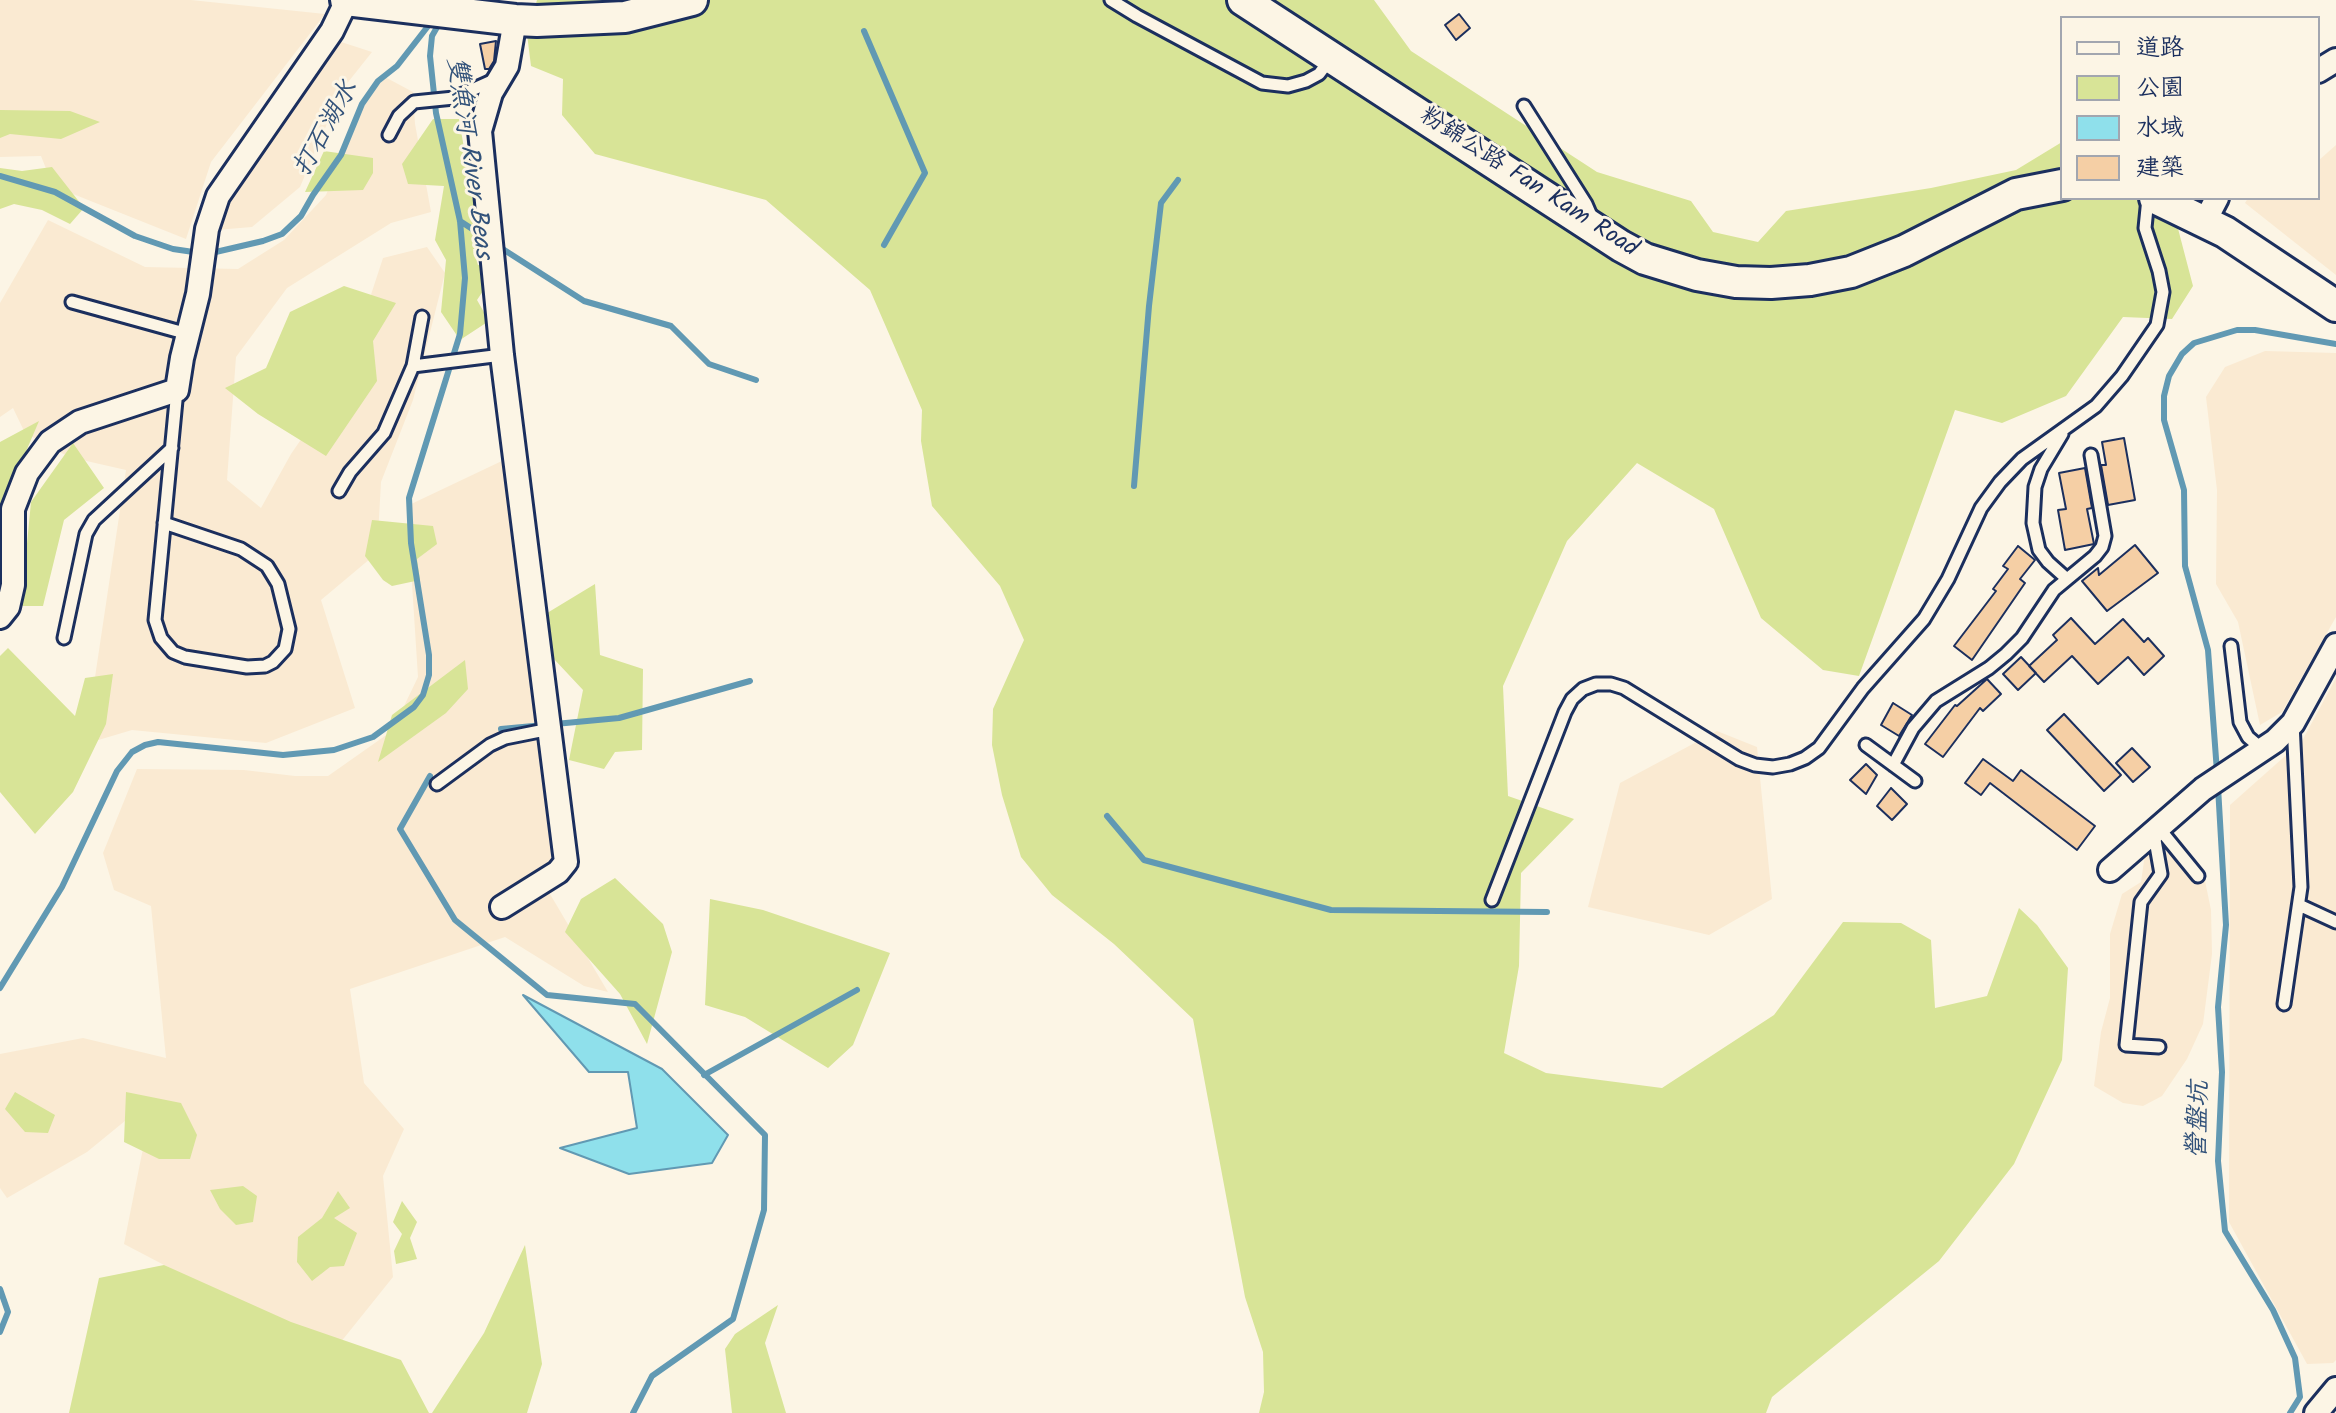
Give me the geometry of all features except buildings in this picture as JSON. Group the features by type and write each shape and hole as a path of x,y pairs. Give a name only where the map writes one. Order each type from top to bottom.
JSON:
{"main road":[{"path":"346,0 501,19 592,20 625,17 692,0"},
{"name":"粉錦公路 Fan Kam Road","path":"1243,0 1633,253 1676,270 1725,280 1788,283 1834,276 1866,267 2016,194 2060,185"},
{"path":"2164,200 2211,210 2264,255 2336,306"}],"street":[{"path":"0,617 8,607 13,585 13,509 27,473 50,442 80,422 177,390 207,229 218,196 332,31 346,0"},
{"path":"501,19 507,66 491,93 480,131 502,355 566,862 558,872 502,907"},
{"path":"2110,870 2203,789 2268,745 2293,723 2336,645"},
{"path":"2316,1413 2336,1389"}],"lane":[{"path":"1111,0 1262,83 1288,86 1306,81 1319,74 1331,58"},
{"path":"389,135 399,116 414,102 466,94 502,76"},
{"path":"1524,106 1586,204 1592,215 1591,226"},
{"path":"1492,900 1565,712 1572,699 1583,689 1596,684 1624,688 1739,759 1755,765 1773,767 1805,758 1831,735 1863,688 1924,619 1948,579 1981,508 2000,482 2022,459 2065,430 2110,392 2157,325 2163,292 2145,228 2148,200"},
{"path":"72,302 188,334"},
{"path":"339,491 350,472 384,433 413,366 422,317"},
{"path":"413,366 502,355"},
{"path":"164,523 241,549 267,566 278,584 289,629 285,649 273,662 265,666 247,667 185,657 173,652 161,638 155,620 164,523 172,448 177,390"},
{"path":"2065,430 2041,469 2032,505 2034,537 2039,550 2067,579"},
{"path":"64,638 83,543 90,527 172,448"},
{"path":"1893,765 1903,743 1936,701 2006,654 2022,638 2054,590 2102,547 2105,536 2091,455"},
{"path":"2231,646 2240,722 2248,737 2268,745"},
{"path":"2284,1004 2301,887 2293,723"},
{"path":"437,784 490,745 505,738 550,729"},
{"path":"1866,745 1915,781"},
{"path":"2154,830 2198,876"},
{"path":"2154,830 2161,874 2141,902 2126,1045 2159,1047"},
{"path":"2299,905 2336,922"}],"shaded area":[{"path":"0,0 191,0 325,14 211,162 186,239 53,186 41,156 0,157"},
{"path":"335,40 372,52 341,91 300,187 252,227 216,230 232,188"},
{"path":"383,76 413,92 415,124 431,212 391,223 287,288 236,357 227,480 261,508 291,454 344,377 383,258 427,247 445,273 413,400 381,482 377,553 321,600 355,708 266,743 132,730 85,744 126,470 69,457 25,433 13,408 0,417 0,303 48,220 145,267 238,269 284,240 326,195 361,106"},
{"path":"2336,145 2336,275 2245,203 2247,200 2320,200 2320,159"},
{"path":"2265,351 2336,353 2336,617 2282,712 2260,725 2238,622 2216,584 2217,490 2206,397 2225,367"},
{"path":"525,450 571,867 547,889 608,992 584,986 505,937 350,989 364,1083 404,1129 383,1176 393,1277 332,1353 124,1244 153,1098 87,1152 7,1198 0,1188 0,1054 83,1038 166,1058 151,906 114,890 103,853 137,769 244,770 328,776 392,731 418,677 407,506"},
{"path":"2336,678 2336,1360 2333,1363 2307,1364 2229,1222 2230,805 2302,741"},
{"path":"1717,731 1757,747 1772,899 1709,935 1588,907 1620,783"},
{"path":"2150,849 2170,851 2193,881 2203,871 2211,910 2212,954 2203,1024 2187,1059 2162,1096 2143,1106 2123,1103 2094,1086 2101,1032 2110,998 2110,934 2122,894 2141,882 2145,854"}],"green space":[{"path":"537,0 1374,0 1411,51 1597,172 1691,201 1713,232 1758,242 1786,211 1931,188 2016,170 2060,143 2060,200 2171,200 2193,286 2172,319 2123,317 2066,396 2002,423 1955,410 1859,676 1823,670 1761,618 1714,509 1637,463 1567,541 1503,686 1508,796 1574,819 1521,873 1519,966 1504,1053 1546,1073 1662,1088 1774,1015 1843,922 1901,923 1931,940 1935,1008 1987,996 2019,908 2037,925 2068,968 2062,1060 2014,1164 1939,1261 1772,1397 1766,1413 1259,1413 1264,1392 1263,1352 1245,1297 1193,1019 1114,944 1052,895 1021,857 1002,795 992,745 993,709 1024,640 1000,586 932,506 921,441 922,410 870,290 766,200 595,154 562,115 563,79 531,66 527,34"},
{"path":"0,110 70,111 100,122 61,139 10,134 0,138"},
{"path":"433,119 459,119 476,218 499,250 473,249 478,265 499,267 477,300 489,321 460,340 441,312 446,260 435,240 444,186 408,184 402,164"},
{"path":"324,151 373,158 373,173 363,190 305,192"},
{"path":"52,167 84,208 70,224 42,210 14,204 0,209 0,168 22,171"},
{"path":"344,286 396,303 373,341 377,381 326,456 258,414 225,388 266,368 290,312"},
{"path":"39,421 7,496 0,522 0,442"},
{"path":"73,443 104,488 64,520 43,606 21,606 31,502"},
{"path":"372,520 433,526 437,544 417,559 420,580 392,586 383,580 365,556"},
{"path":"595,584 600,655 643,669 642,750 615,752 604,769 569,760 583,690 524,627"},
{"path":"8,648 75,716 85,678 113,674 106,724 73,792 35,834 0,792 0,656"},
{"path":"465,660 468,689 446,713 378,762 392,715"},
{"path":"615,878 663,924 672,952 647,1044 620,994 565,932 581,899"},
{"path":"710,899 763,910 890,953 853,1045 828,1068 745,1017 705,1005"},
{"path":"15,1092 55,1115 48,1133 25,1132 5,1109"},
{"path":"126,1092 181,1103 197,1135 190,1159 159,1159 124,1142"},
{"path":"243,1186 257,1196 253,1222 236,1225 220,1209 210,1190"},
{"path":"338,1191 350,1208 334,1218 357,1233 344,1266 330,1267 312,1281 297,1262 298,1237 322,1218"},
{"path":"402,1201 417,1222 410,1238 417,1259 396,1264 394,1251 402,1234 393,1222"},
{"path":"525,1245 542,1364 527,1413 432,1413 484,1333"},
{"path":"164,1265 291,1322 401,1360 429,1413 69,1413 99,1278"},
{"path":"778,1305 765,1343 786,1413 732,1413 725,1349 735,1334"}],"water":[{"path":"523,995 662,1069 728,1135 712,1163 629,1174 560,1148 637,1128 628,1072 589,1072"}],"waterway":[{"name":"打石湖水","path":"0,176 55,192 135,236 173,249 207,254 263,241 282,234 301,216 341,155 362,104 378,81 397,66 432,21"},
{"name":"雙魚河 River Beas","path":"0,988 62,887 117,771 132,752 158,742 283,755 334,750 373,737 414,707 423,695 429,675 429,655 411,543 409,498 460,334 465,278 460,221 436,113 430,56 432,36 440,22"},
{"path":"864,31 925,173 884,245"},
{"path":"1134,486 1161,203 1178,180"},
{"path":"460,221 486,238"},
{"path":"498,246 584,301 671,326 709,364 756,380"},
{"path":"2217,772 2208,650 2185,566 2184,490 2164,420 2164,396 2169,376 2182,354 2194,343 2237,330 2255,330 2336,344"},
{"path":"555,724 619,718 750,681"},
{"path":"501,729 544,725"},
{"path":"430,776 400,829 455,920 547,995 635,1004 765,1135 764,1210 733,1319 652,1376 633,1413"},
{"name":"營盤坑","path":"2218,787 2226,925 2218,1007 2222,1072 2218,1161 2225,1231 2273,1310 2295,1358 2300,1397 2290,1413"},
{"path":"1107,816 1144,860 1331,910 1547,912"},
{"path":"704,1075 857,990"},
{"path":"0,1289 8,1312 0,1332"}]}
